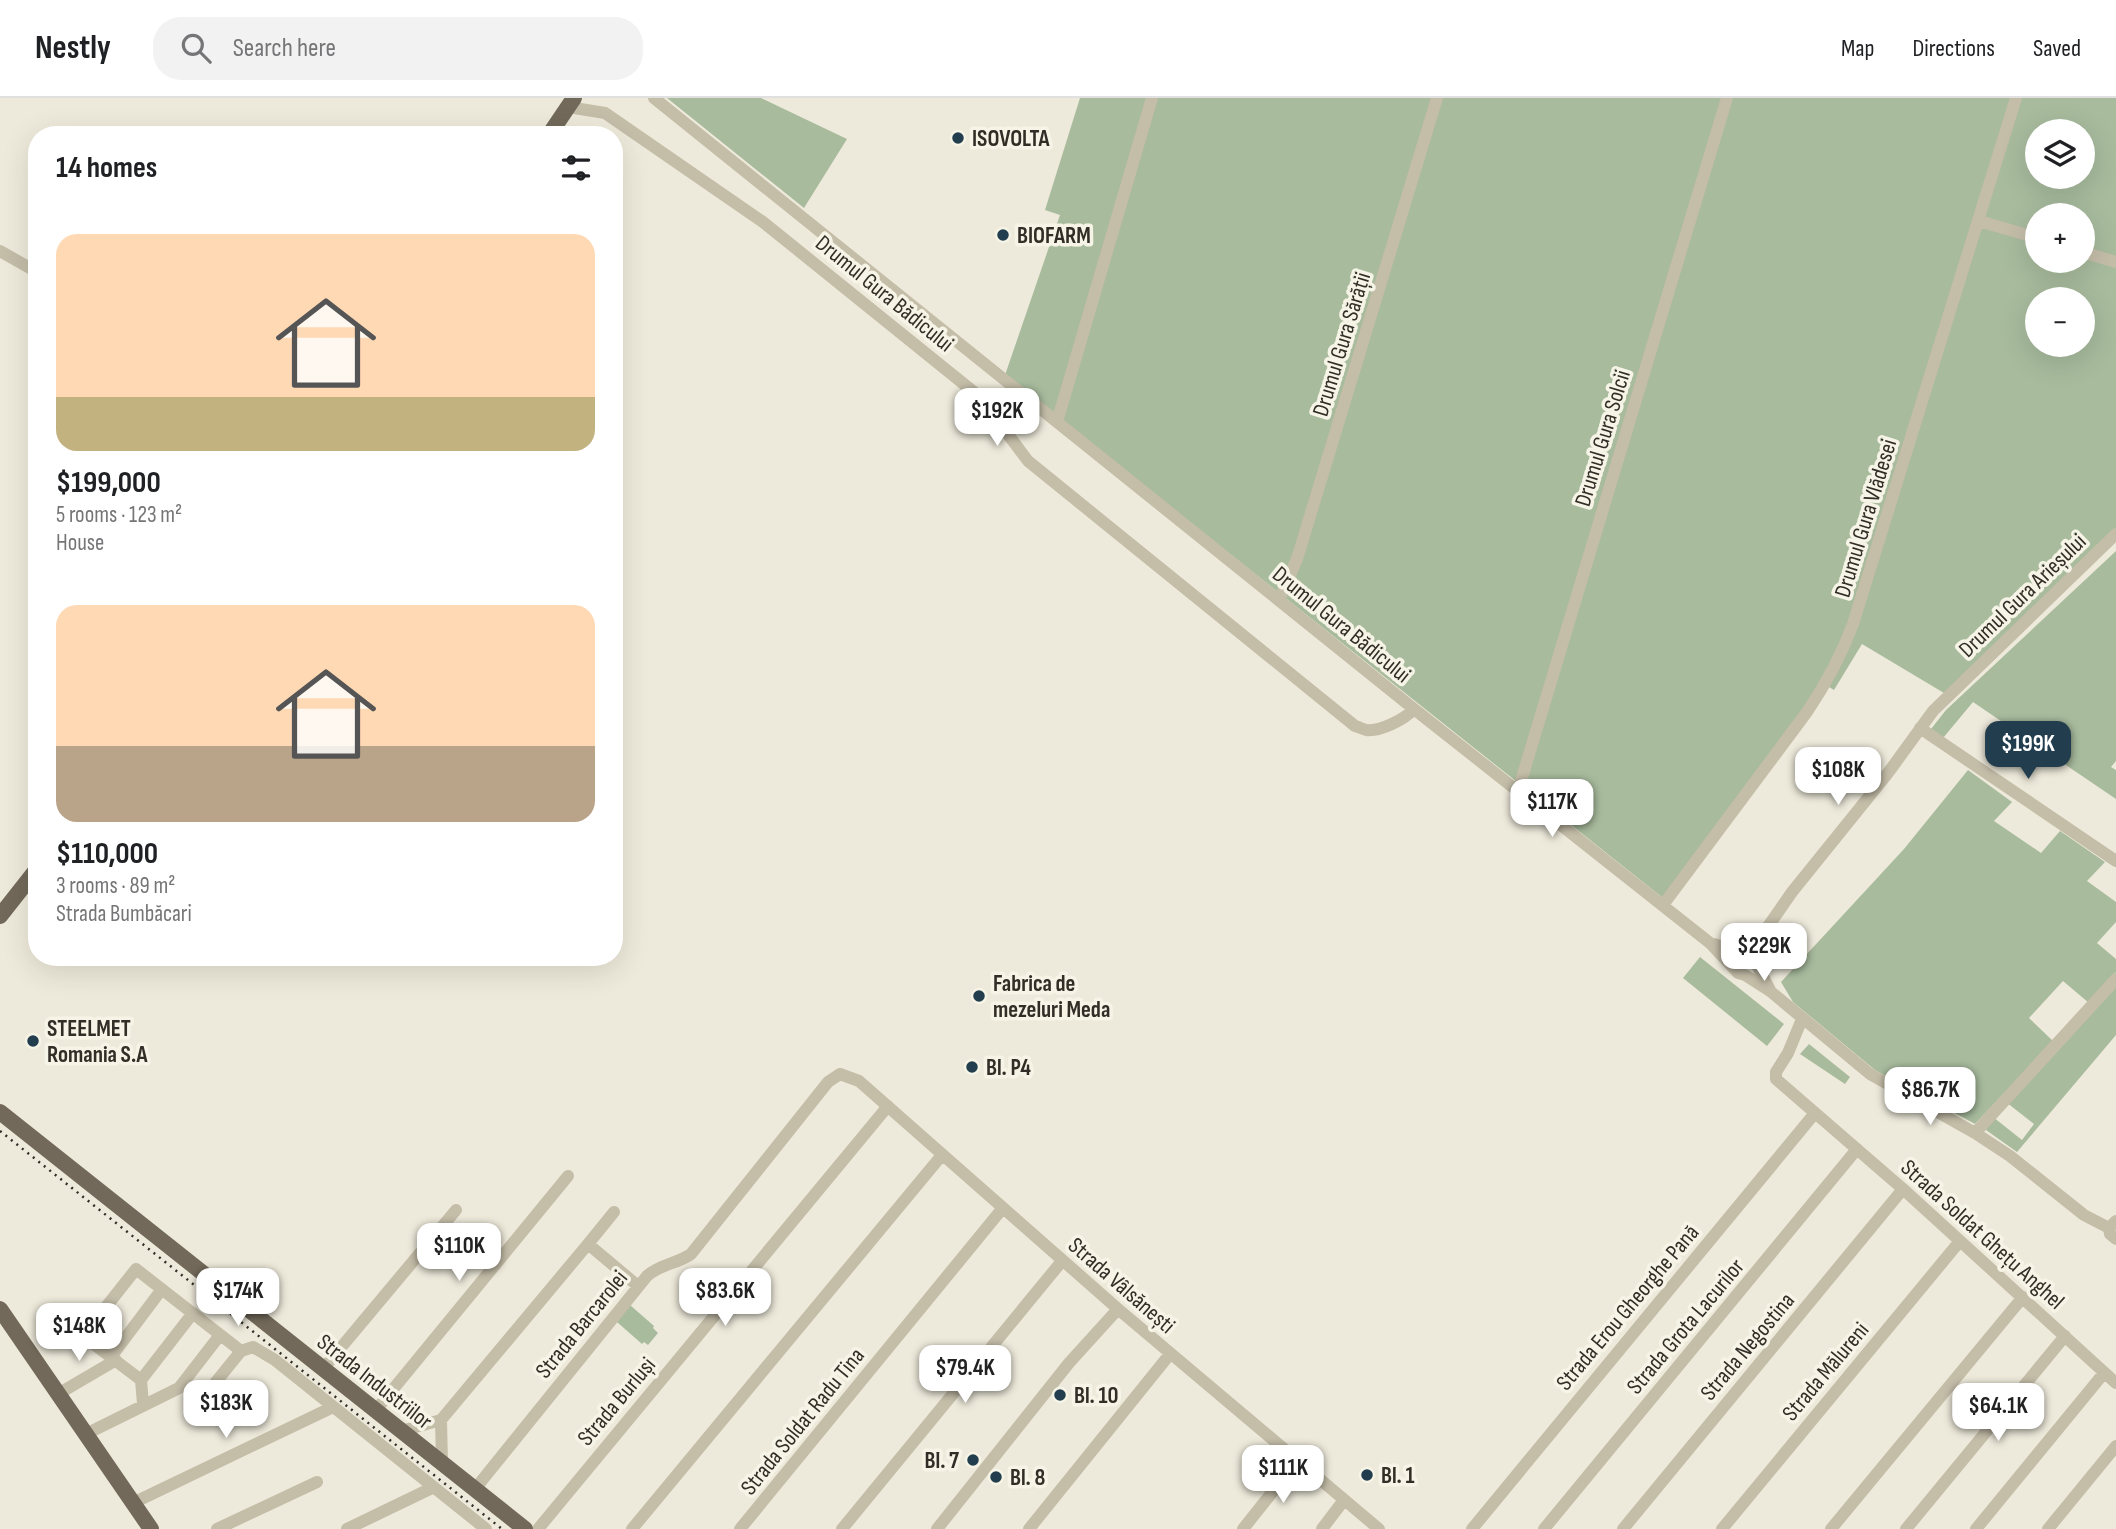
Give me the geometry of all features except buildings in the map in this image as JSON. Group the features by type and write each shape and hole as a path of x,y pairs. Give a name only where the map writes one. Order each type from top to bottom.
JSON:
{"main road":[{"path":"556,126 571,103"},
{"path":"0,916 28,880"},
{"name":"Strada Industriilor","path":"0,1112 525,1529"},
{"path":"0,1309 151,1529"}],"street":[{"name":"Drumul Gura Bădicului","path":"654,98 1414,709 1663,905 1733,965"},
{"path":"1057,422 1152,98"},
{"name":"Drumul Gura Sărății","path":"1279,600 1297,559 1437,98"},
{"name":"Drumul Gura Solcii","path":"1518,791 1727,98"},
{"name":"Drumul Gura Vlădesei","path":"1663,905 1807,712 1835,668 1853,624 2016,98"},
{"name":"Drumul Gura Bădicului","path":"571,103 605,113 763,222 980,397 1028,461 1038,470 1355,726 1365,730 1379,729 1409,715 1414,709"},
{"path":"1979,221 2025,234"},
{"path":"0,251 28,267"},
{"path":"2095,256 2116,262"},
{"path":"1004,429 1015,421 1031,401"},
{"name":"Drumul Gura Arieșului","path":"1920,728 1958,686 2116,534"},
{"path":"1748,957 1792,892 1888,773 1920,728 2116,861"},
{"path":"1710,943 1748,957 1770,991"},
{"path":"1748,957 1735,957 1733,965 1738,974 1745,975 1770,991 1870,1074 1975,1133 2010,1156 2084,1215 2114,1229"},
{"path":"1745,975 1753,971 1748,957"},
{"path":"1975,1133 2116,979"},
{"name":"Strada Soldat Ghețu Anghel","path":"1802,1018 1775,1076 2116,1383"},
{"name":"Strada Vâlsănești","path":"840,1074 859,1081 1062,1261 1379,1529"},
{"name":"Strada Barcarolei","path":"475,1489 638,1286 658,1267 679,1261 691,1254 828,1082 840,1074"},
{"name":"Strada Burluși","path":"538,1529 888,1106"},
{"name":"Strada Erou Gheorghe Pană","path":"1472,1529 1815,1113"},
{"name":"Strada Grota Lacurilor","path":"1544,1529 1857,1149"},
{"path":"632,1529 942,1154"},
{"path":"376,1410 568,1176"},
{"name":"Strada Negostina","path":"1623,1529 1903,1189"},
{"name":"Strada Soldat Radu Tina","path":"740,1529 1002,1209"},
{"path":"323,1368 456,1210"},
{"path":"401,1430 441,1420 614,1212"},
{"name":"Strada Mălureni","path":"1722,1529 1960,1241"},
{"path":"588,1244 638,1286"},
{"path":"842,1529 1062,1261"},
{"path":"141,1380 83,1335 136,1269 241,1350"},
{"path":"58,1394 113,1359 162,1289"},
{"path":"1831,1529 2022,1297"},
{"path":"937,1529 1069,1363 1118,1309"},
{"path":"143,1404 141,1380 193,1313"},
{"path":"86,1434 179,1388 220,1335"},
{"path":"1906,1529 2065,1336"},
{"path":"194,1409 241,1350 248,1347 257,1348 486,1529"},
{"path":"1029,1529 1170,1354"},
{"path":"1976,1529 2104,1373"},
{"path":"133,1503 333,1407"},
{"path":"441,1420 442,1463"},
{"path":"2048,1529 2116,1446"},
{"path":"1244,1529 1297,1461"},
{"path":"217,1529 317,1482"},
{"path":"347,1529 434,1487"},
{"path":"1322,1529 1344,1500"}],"green space":[{"path":"667,98 761,98 847,139 804,208"},
{"path":"1080,98 2116,98 2116,528 1944,693 1862,644 1834,690 1829,687 1663,898 1005,375 1060,215 1045,210"},
{"path":"2116,551 2116,761 2111,767 2116,770 2116,799 1973,702 1943,738 1931,729 1946,710"},
{"path":"1968,770 2012,802 1994,821 2041,853 2060,831 2105,862 2087,881 2116,902 2116,922 2097,943 2116,959 2116,972 2089,1003 2063,981 2029,1018 2053,1041 1975,1124 1875,1070 1793,1002 1781,982 1904,849"},
{"path":"1700,957 1784,1024 1767,1046 1683,978"},
{"path":"2116,985 2116,1035 2017,1152 1986,1130 1993,1117 2022,1140 2034,1124 2006,1102"},
{"path":"1809,1044 1850,1077 1845,1084 1800,1054"},
{"path":"630,1305 654,1326 658,1333 648,1345 644,1342 642,1344 617,1322"}],"railway":[{"path":"0,1131 502,1529"}],"place":[{"name":"ISOVOLTA","path":"958,138"},
{"name":"BIOFARM","path":"1003,235"},
{"name":"Fabrica de mezeluri Meda","path":"979,996"},
{"name":"STEELMET Romania S.A","path":"33,1041"},
{"name":"Bl. P4","path":"972,1067"},
{"name":"Bl. 10","path":"1060,1395"},
{"name":"Bl. 7","path":"973,1460"},
{"name":"Bl. 1","path":"1367,1475"},
{"name":"Bl. 8","path":"996,1477"}]}
